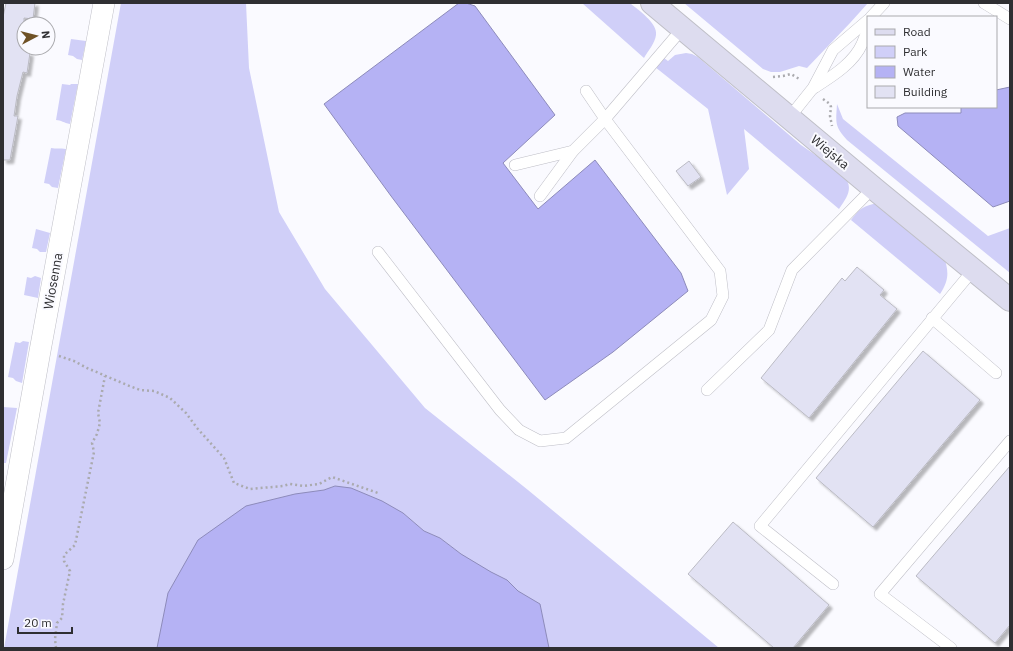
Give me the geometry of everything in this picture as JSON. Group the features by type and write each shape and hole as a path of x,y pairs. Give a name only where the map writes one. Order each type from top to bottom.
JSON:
{"street":[{"name":"Wiosenna","path":"3,559 10,472 40,350 104,3"},
{"name":"Wiejska","path":"652,3 873,188 974,269 1010,300"}],"lane":[{"path":"873,16 884,3"},
{"path":"984,3 1010,19"},
{"path":"790,118 813,88 834,50 867,21"},
{"path":"540,196 573,151 605,119 682,28"},
{"path":"813,88 841,70 857,52 865,46 867,35"},
{"path":"378,252 500,410 519,430 540,441 566,438 711,320 723,296 720,271 605,119 586,91"},
{"path":"515,165 573,151"},
{"path":"707,390 769,330 792,270 873,188"},
{"path":"833,584 760,526 974,269"},
{"path":"932,318 996,373"},
{"path":"951,648 880,594 1010,440"}],"path":[{"path":"40,350 63,357 140,390 154,391 170,398 186,413 197,428 224,458 234,483 250,489 290,484 303,486 319,484 332,477 378,493"},
{"path":"56,648 55,639 57,623 62,618 63,604 70,571 64,561 64,554 75,545 94,452 92,443 97,434 100,423 98,413 105,376"}],"green space":[{"path":"121,3 246,3 249,68 279,212 325,289 425,408 528,490 719,648 536,648 461,554 440,538 424,531 403,513 335,486 324,490 204,648 4,648"},
{"path":"582,3 630,3 642,13 651,21 656,30 653,44 644,58"},
{"path":"684,3 868,3 807,68 799,66 780,72 771,72 763,69"},
{"path":"71,39 86,41 82,60 68,55"},
{"path":"686,53 698,57 801,145 843,174 849,188 847,196 839,209 744,129 749,169 727,195 708,109 655,67 664,58 668,61 675,55"},
{"path":"62,84 78,84 70,124 56,120"},
{"path":"837,104 843,119 988,236 1010,228 1010,273 847,140 837,124"},
{"path":"51,148 66,149 58,188 44,183"},
{"path":"880,204 944,257 947,267 947,280 940,294 851,220 865,206"},
{"path":"36,229 50,233 46,252 40,252 37,249 32,248"},
{"path":"35,276 41,278 38,298 24,295 27,277 31,278"},
{"path":"23,341 29,342 22,383 8,377 15,342 20,343"},
{"path":"3,407 17,408 6,463 3,463"}],"water":[{"path":"459,3 466,3 475,6 555,115 503,163 538,209 595,160 681,273 688,291 613,352 545,400 391,196 324,104"},
{"path":"1010,87 1010,201 993,207 898,126 897,117 905,113 961,113 961,108 997,108 997,90"},
{"path":"335,486 351,488 382,501 403,513 424,531 440,538 461,554 507,580 518,591 540,604 549,648 157,648 168,593 198,540 246,506 295,494 324,490"}],"building":[{"path":"6,3 35,3 33,16 16,16 16,56 30,56 27,73 23,72 17,96 14,116 18,116 10,160 3,160 3,17"},
{"path":"689,161 701,177 688,186 676,171"},
{"path":"857,267 884,290 880,295 897,309 809,418 761,378 842,278 845,281"},
{"path":"923,351 980,400 873,527 816,478"},
{"path":"1010,466 1010,625 995,643 916,576"},
{"path":"733,522 829,605 793,648 774,648 688,574"}]}
